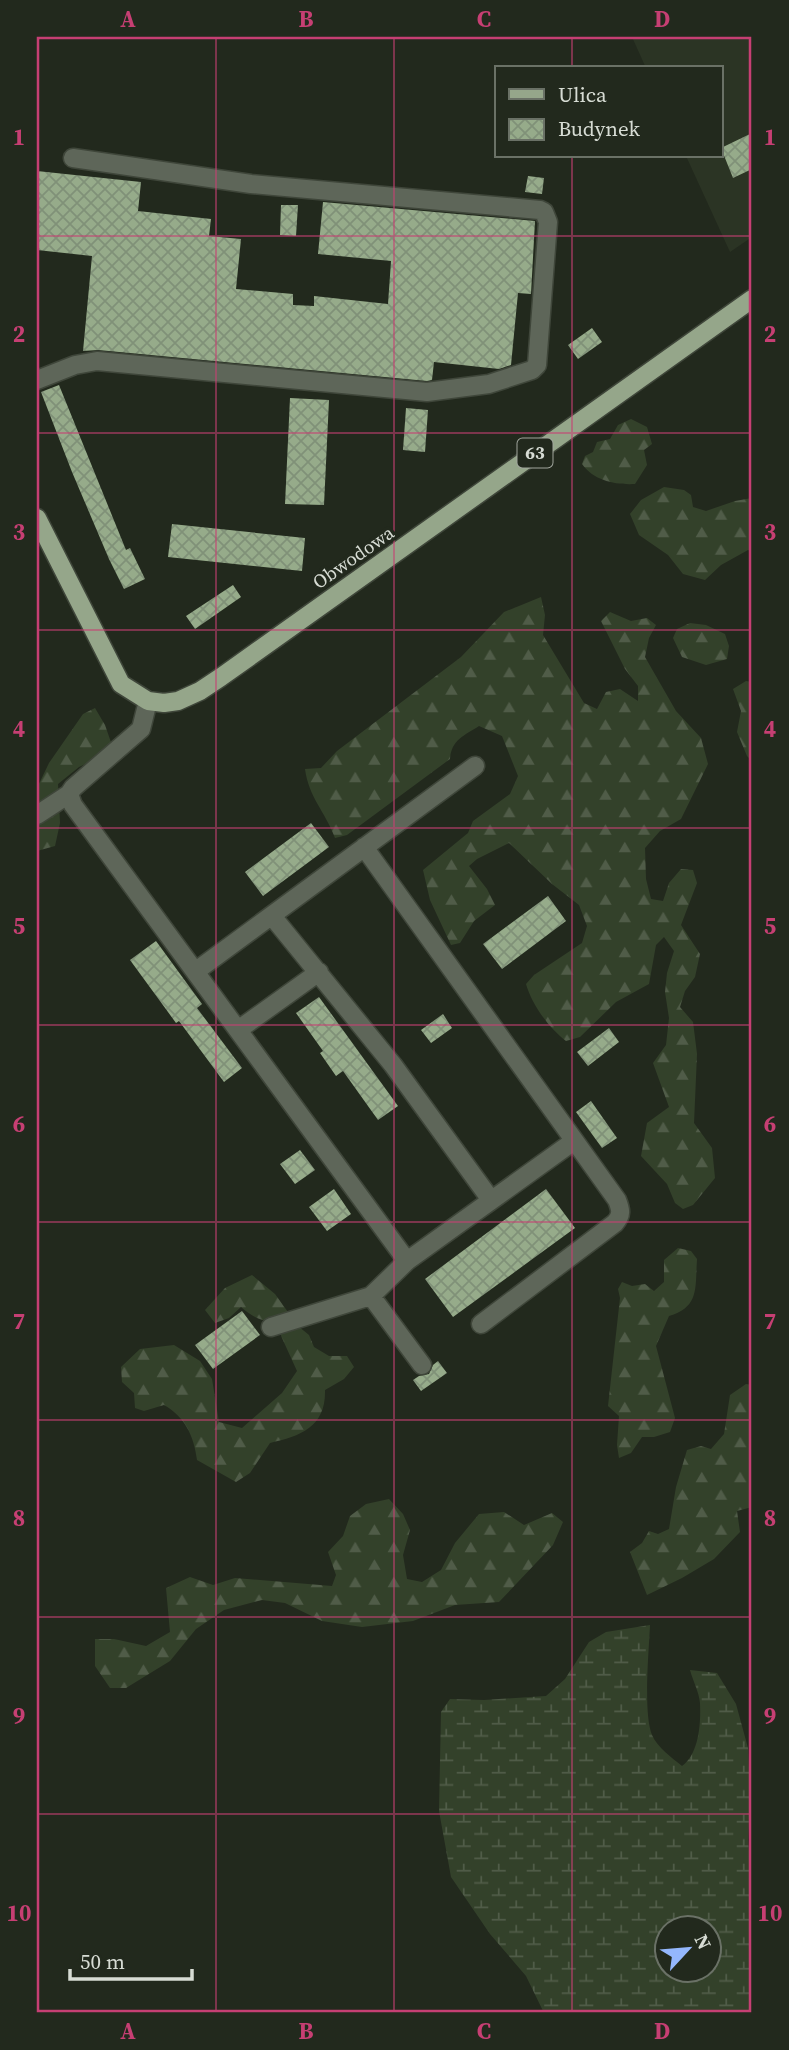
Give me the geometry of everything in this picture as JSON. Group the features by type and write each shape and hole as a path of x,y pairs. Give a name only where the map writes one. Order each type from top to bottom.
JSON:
{"main road":[{"name":"Obwodowa","path":"148,701 178,701 200,691 752,299"},
{"path":"37,518 121,684 148,701"}],"lane":[{"path":"37,380 75,365 97,360 427,392 489,384 532,370 537,365 548,222 544,212 540,210 251,184 73,158"},
{"path":"37,815 69,794 92,769 141,729 148,701"},
{"path":"196,971 475,766"},
{"path":"69,794 80,815 407,1261"},
{"path":"364,847 621,1209 620,1217 481,1324"},
{"path":"272,916 393,1065 491,1200"},
{"path":"239,1030 319,972"},
{"path":"271,1327 371,1296 407,1261 574,1142"},
{"path":"371,1296 422,1365"}],"shaded area":[{"path":"632,37 752,37 752,237 730,252 687,158 722,158 722,66 645,66"}],"green space":[{"path":"631,419 647,427 652,444 644,450 647,465 635,484 613,483 587,470 582,464 585,456 593,452 597,442 610,439 618,425"},
{"path":"664,487 684,490 691,495 693,507 706,511 752,498 752,551 748,550 721,565 705,580 683,574 668,555 639,535 630,514 641,500"},
{"path":"541,597 545,615 543,635 584,703 597,709 606,692 620,689 638,701 638,686 625,669 601,621 610,612 631,621 647,618 656,625 649,638 645,657 676,711 701,738 708,764 681,819 660,831 645,848 646,879 651,899 663,901 669,883 681,869 693,870 697,883 681,925 700,954 695,977 685,991 680,1007 693,1022 697,1054 694,1123 712,1148 715,1178 693,1205 683,1209 675,1203 667,1184 641,1156 647,1123 669,1107 653,1063 666,1045 669,1018 665,992 667,973 674,951 664,937 656,945 649,984 616,1002 580,1037 566,1041 542,1016 526,984 534,975 582,943 587,926 579,905 552,884 509,843 469,866 487,889 495,905 474,921 460,943 451,945 430,900 423,870 468,833 473,821 510,794 518,776 502,736 479,726 469,732 453,747 450,759 347,835 335,838 307,779 305,769 321,768 337,751 461,657 504,612"},
{"path":"690,623 706,625 725,634 729,646 727,659 706,665 682,657 673,638 677,629"},
{"path":"746,681 752,682 752,761 747,756 737,732 741,711 733,689"},
{"path":"95,708 105,725 114,751 79,767 58,784 60,823 55,846 37,851 37,788 49,763 83,714"},
{"path":"678,1248 691,1251 697,1259 694,1295 686,1307 669,1316 656,1346 675,1418 670,1432 654,1437 642,1437 631,1453 619,1458 619,1416 608,1406 620,1298 618,1289 622,1282 632,1286 645,1284 654,1291 664,1282 664,1260"},
{"path":"252,1275 275,1294 298,1326 309,1335 314,1347 329,1356 347,1356 354,1367 344,1379 325,1390 321,1413 310,1428 292,1437 270,1443 250,1473 236,1482 197,1460 194,1443 178,1415 164,1405 144,1411 135,1408 134,1393 122,1382 121,1367 140,1349 174,1345 200,1361 212,1379 219,1422 242,1428 282,1393 297,1371 276,1321 257,1318 241,1307 229,1318 215,1323 205,1310 225,1288"},
{"path":"746,1384 752,1385 752,1507 737,1511 740,1532 714,1559 647,1595 630,1552 642,1543 649,1531 658,1534 669,1529 676,1487 687,1450 701,1446 711,1449 724,1434 730,1395"},
{"path":"389,1499 403,1514 410,1530 403,1555 407,1579 422,1582 441,1570 455,1543 479,1514 504,1512 524,1525 552,1513 563,1522 553,1545 499,1602 455,1605 413,1621 362,1627 322,1621 285,1603 262,1600 224,1610 196,1629 170,1661 126,1688 110,1688 95,1666 95,1639 114,1639 146,1646 170,1632 166,1588 190,1577 213,1585 235,1578 332,1586 336,1575 328,1552 343,1536 350,1516 366,1504"},
{"path":"650,1625 647,1681 649,1725 657,1744 682,1766 692,1754 698,1738 700,1720 699,1699 690,1670 717,1673 736,1704 748,1748 752,2013 544,2013 526,1976 490,1934 451,1877 439,1811 441,1712 450,1699 546,1696 565,1679 589,1642 606,1632"}],"building":[{"path":"752,133 752,169 733,178 722,148"},
{"path":"37,171 141,182 138,211 211,219 209,236 241,239 236,289 293,294 293,305 314,306 314,296 388,304 391,261 318,254 323,202 535,221 531,294 518,293 511,365 499,369 434,362 432,380 427,381 98,350 83,351 92,256 37,250"},
{"path":"528,176 544,178 542,194 525,192"},
{"path":"281,205 298,205 296,236 280,235"},
{"path":"592,328 602,342 578,359 568,345"},
{"path":"59,385 126,550 130,548 145,579 124,589 72,472 41,392"},
{"path":"290,398 329,400 324,505 285,504"},
{"path":"406,408 428,410 425,452 403,450"},
{"path":"172,524 305,538 302,571 168,557"},
{"path":"233,585 241,597 195,629 186,616"},
{"path":"311,823 329,847 263,896 245,872"},
{"path":"548,896 566,921 502,969 483,944"},
{"path":"156,941 202,1004 197,1008 242,1068 224,1082 130,960"},
{"path":"319,997 398,1106 378,1120 343,1071 336,1076 320,1053 323,1051 296,1013"},
{"path":"443,1014 452,1028 431,1043 421,1030"},
{"path":"609,1028 619,1042 588,1066 577,1052"},
{"path":"591,1101 617,1138 602,1148 576,1112"},
{"path":"300,1150 315,1170 295,1184 280,1164"},
{"path":"334,1189 351,1214 327,1231 309,1207"},
{"path":"546,1189 575,1228 453,1317 425,1279"},
{"path":"242,1311 260,1335 213,1369 195,1345"},
{"path":"438,1361 447,1373 421,1391 413,1380 429,1374"}]}
